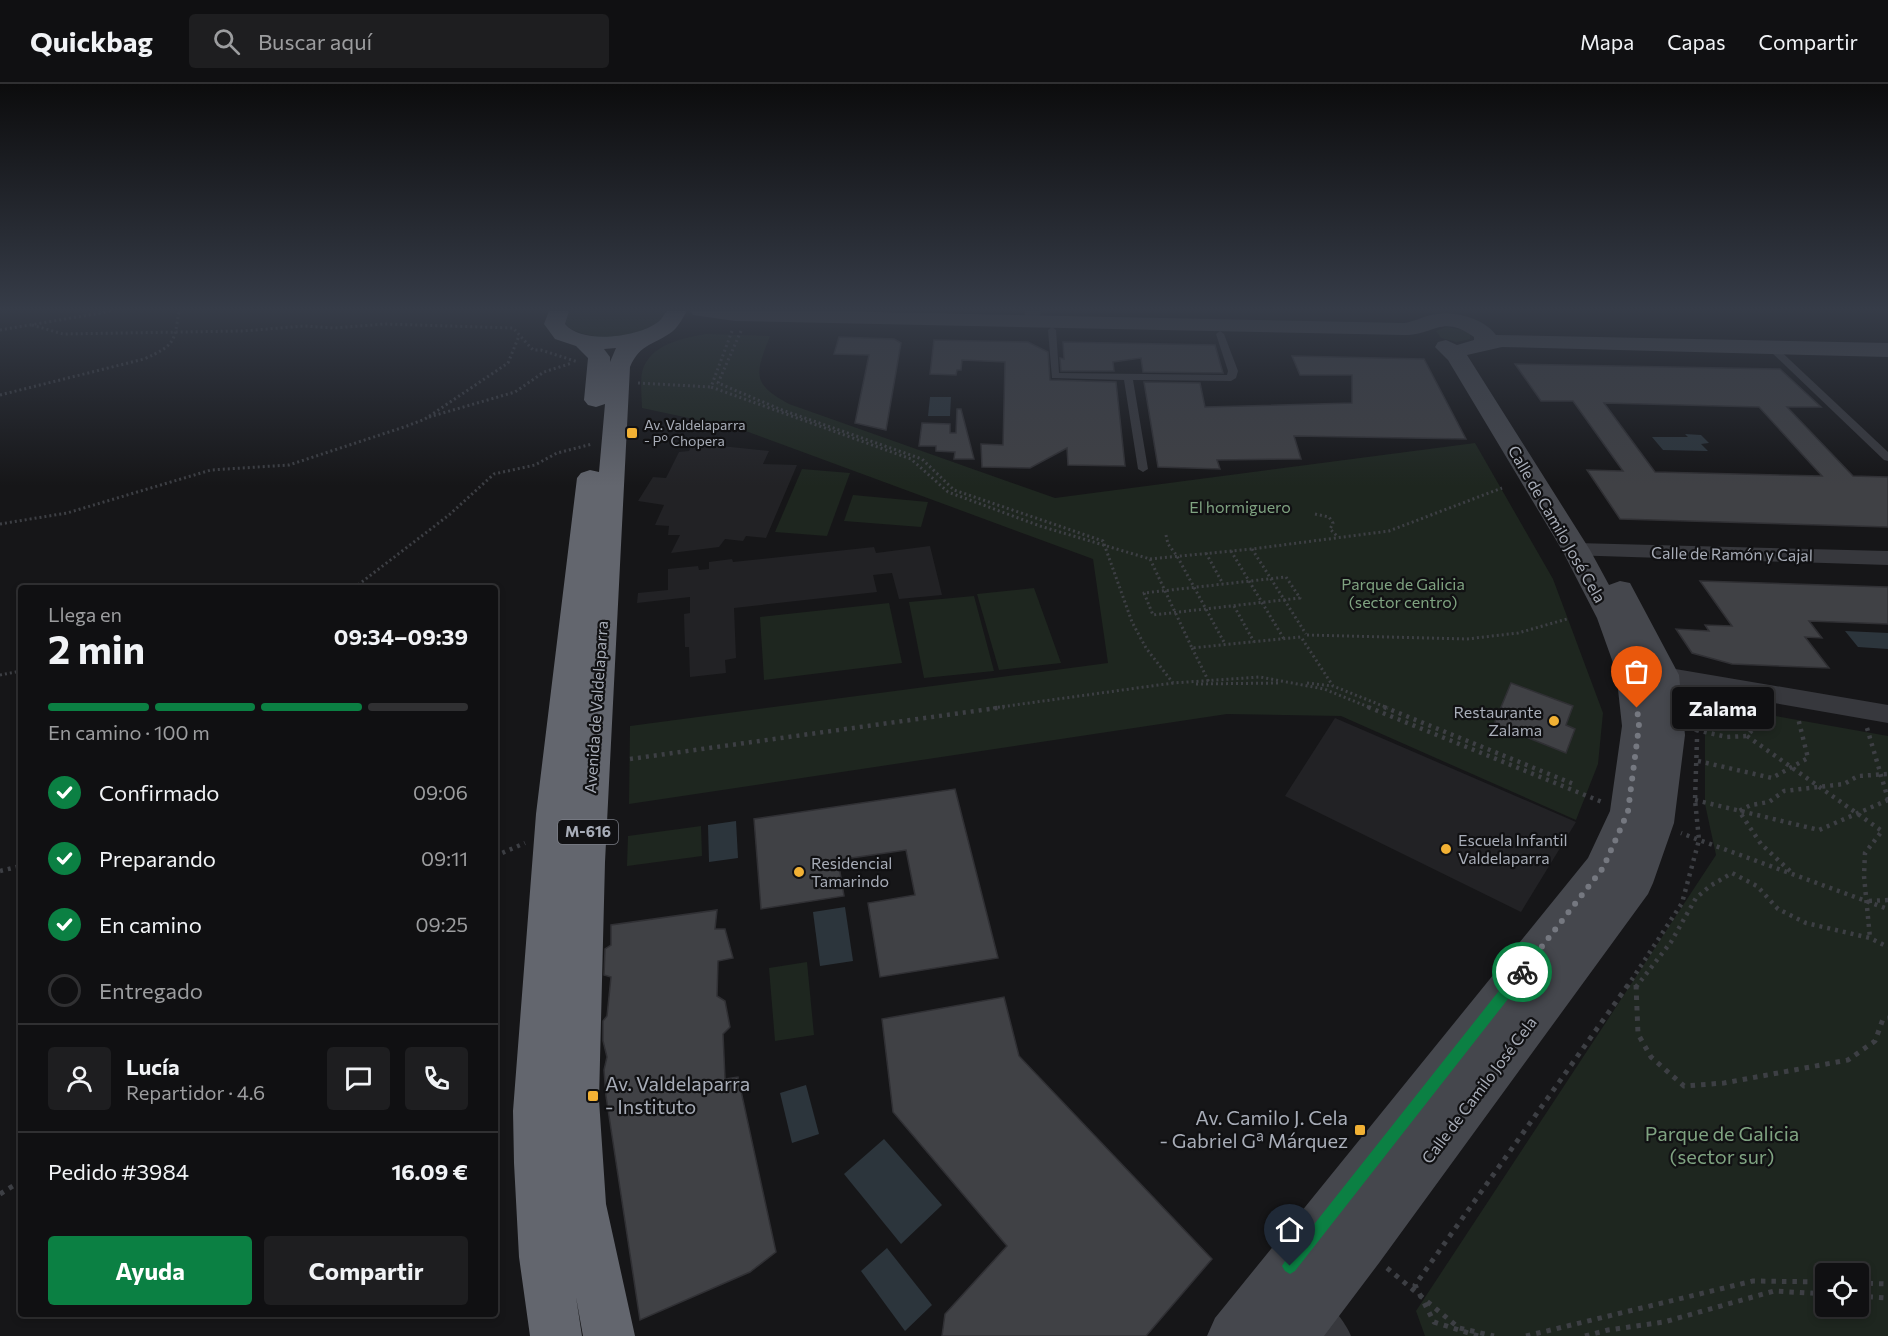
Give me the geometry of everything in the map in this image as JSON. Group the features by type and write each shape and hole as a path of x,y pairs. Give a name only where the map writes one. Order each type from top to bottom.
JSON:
{"highway":[{"name":"Avenida de Valdelaparra","path":"556,1336 544,1257 537,1163 536,1099 554,814 593,444 586,369"},
{"name":"Avenida de Valdelaparra","path":"609,1336 582,1204 577,1101 586,862 619,369"}],"main road":[{"name":"Calle de Camilo José Cela","path":"1233,1336 1302,1317 1362,1246 1634,883 1642,817 1668,735 1648,673 1587,550 1484,369"},
{"name":"Calle de Camilo José Cela","path":"1302,1317 1603,868 1642,817"}],"street":[{"name":"Calle de Ramón y Cajal","path":"1587,550 1888,558"},
{"path":"1648,673 1706,692 1888,714"}],"lane":[{"path":"1055,369 1055,376 1128,378 1231,378 1232,369"},
{"path":"1795,369 1888,458"},
{"path":"1128,378 1143,469"}],"path":[{"path":"0,394 98,369"},
{"path":"425,418 498,369"},
{"path":"0,524 67,513 211,470 289,465 425,418 515,392 552,369"},
{"path":"711,387 719,369"},
{"path":"722,369 717,383 782,410 922,459 954,490 1104,541 1116,582 1135,630 1156,664 1173,683"},
{"path":"643,382 711,387 911,459 948,492 1040,526 1150,559 1252,549 1389,531 1502,488"},
{"path":"358,585 449,514 494,474 536,465 557,453 593,444"},
{"path":"1315,514 1329,517 1332,523 1330,529 1338,537"},
{"path":"1166,536 1168,544 1177,556 1225,644"},
{"path":"1252,549 1306,635"},
{"path":"1231,551 1284,639"},
{"path":"1206,554 1223,584"},
{"path":"1150,559 1210,683"},
{"path":"1286,577 1300,598 1153,615 1144,593 1249,581 1286,577"},
{"path":"1234,606 1254,642"},
{"path":"1192,648 1306,635 1467,639 1518,633 1567,619"},
{"path":"1301,637 1333,686"},
{"path":"0,675 18,672"},
{"path":"630,759 1173,683 1210,683 1260,677 1324,689 1362,703 1699,840 1888,909"},
{"path":"1293,683 1333,686 1576,785"},
{"path":"1478,1336 1434,1322 1415,1285 1621,996 1682,903 1699,840 1695,800 1698,761 1696,730 1706,692 1718,703"},
{"path":"1747,736 1755,727 1747,706 1757,708"},
{"path":"1698,761 1772,778 1808,758 1798,714 1809,717"},
{"path":"1695,800 1819,830 1888,800 1867,727 1856,725"},
{"path":"1696,730 1727,737 1747,736 1882,831 1865,853 1866,901 1870,938"},
{"path":"1739,811 1751,805 1769,802 1784,791 1844,784 1858,776 1888,774"},
{"path":"1739,811 1748,829 1772,857 1793,874"},
{"path":"498,855 532,840"},
{"path":"0,871 18,867"},
{"path":"1888,947 1870,938 1806,923 1778,909 1757,886 1732,873 1710,886 1696,898 1671,942 1652,968 1636,984 1638,1034 1651,1057 1684,1086 1724,1083 1848,1060 1875,1041 1883,1019 1888,1018"},
{"path":"1866,901 1888,900"},
{"path":"0,1194 18,1182"},
{"path":"1362,1246 1459,1328 1494,1336"},
{"path":"1526,1336 1753,1281 1815,1282"},
{"path":"1869,1283 1888,1284"},
{"path":"1586,1336 1608,1330 1664,1322 1774,1291 1815,1293"},
{"path":"1869,1297 1888,1299"}],"shaded area":[{"path":"930,397 951,397 950,416 928,416"},
{"path":"1685,434 1701,435 1709,443 1701,444 1708,451 1663,450 1652,437 1688,437"},
{"path":"693,443 769,451 763,464 797,465 766,538 746,536 743,541 725,539 719,547 671,553 680,535 668,535 669,526 655,525 664,505 638,501 653,477 666,478 679,452 689,451"},
{"path":"930,546 942,595 899,599 892,573 873,575 877,592 734,608 736,658 725,660 726,673 690,677 689,647 685,647 684,614 690,613 690,597 637,603 638,593 668,590 668,569 698,566 699,570 709,569 709,562 732,559 733,562 874,547 876,553"},
{"path":"1845,631 1888,633 1888,649 1858,647"},
{"path":"1335,718 1576,822 1521,912 1285,796"},
{"path":"736,821 738,858 709,862 708,825"},
{"path":"845,907 853,961 820,966 813,912"},
{"path":"806,1085 819,1134 792,1143 780,1093"},
{"path":"884,1139 942,1205 901,1244 844,1174"},
{"path":"887,1248 932,1305 905,1331 861,1271"}],"green space":[{"name":"Parque de Galicia (sector centro)","path":"643,369 760,369 762,383 776,397 789,404 1055,498 1475,443 1553,579 1603,713 1598,764 1576,820 1341,716 1227,714 629,804 630,726 1108,663 1093,559 740,429 642,408"},
{"path":"802,469 850,473 827,536 775,532"},
{"path":"853,495 928,502 921,527 844,521"},
{"path":"1034,588 1061,663 999,670 977,594"},
{"path":"974,596 994,671 924,678 909,602"},
{"path":"889,603 902,663 764,680 760,617"},
{"name":"Parque de Galicia (sector sur)","path":"1736,709 1888,736 1888,1336 1425,1336 1416,1311 1716,855 1705,804 1705,722"},
{"path":"701,826 702,856 627,866 628,836"},
{"path":"807,962 814,1035 775,1041 769,968"}],"building":[{"path":"866,369 896,369 886,430 855,423"},
{"path":"931,369 961,369 957,370 956,375 930,374"},
{"path":"1005,369 1049,369 1050,380 1116,382 1125,466 1068,465 1067,448 1030,468 982,467 981,444 1003,445"},
{"path":"1061,369 1114,371 1061,371"},
{"path":"1143,369 1222,369 1223,373 1143,372"},
{"path":"1298,369 1429,369 1466,439 1294,436 1301,459 1217,460 1220,469 1158,467 1144,382 1200,383 1205,407 1352,403 1352,375 1300,375"},
{"path":"1519,369 1780,369 1821,407 1787,407 1853,476 1888,477 1888,527 1620,519 1587,470 1623,471 1573,401 1541,401","holes":["1604,403 1759,407 1822,476 1655,472"]},
{"path":"957,409 961,409 974,459 954,459 955,452 936,451 936,446 919,446 922,423 950,424 950,433 956,433"},
{"path":"1700,581 1888,587 1888,624 1809,621 1822,638 1805,637 1829,668 1732,664 1692,653 1676,629 1709,631 1705,625 1732,626"},
{"name":"Restaurante Zalama","path":"1511,683 1573,706 1566,725 1575,729 1566,753 1494,724"},
{"name":"Residencial Tamarindo","path":"955,789 998,958 880,977 868,903 915,895 906,850 838,860 844,896 761,909 754,819"},
{"path":"717,910 715,929 725,929 733,958 718,961 717,996 725,1001 730,1027 723,1034 725,1079 738,1077 776,1252 750,1272 640,1320 606,1096 604,1070 607,1057 603,1041 603,1021 607,1016 611,977 604,975 605,949 611,945 611,925"},
{"path":"1004,997 1019,1056 1212,1259 1146,1336 942,1336 945,1314 1007,1246 893,1112 882,1019"}],"way so far":[{"path":"1522,972 1603,868 1620,830 1628,811 1639,726 1637,708"}],"place":[{"name":"Av. Valdelaparra - Pº Chopera","path":"632,433"},
{"name":"Zalama","path":"1637,708"},
{"name":"Restaurante Zalama","path":"1554,721"},
{"name":"Escuela Infantil Valdelaparra","path":"1446,849"},
{"name":"Residencial Tamarindo","path":"799,872"},
{"name":"Av. Valdelaparra - Instituto","path":"593,1096"},
{"name":"Av. Camilo J. Cela - Gabriel Gª Márquez","path":"1360,1130"}],"route":[{"path":"1290,1266 1522,972"}],"park label":[{"name":"El hormiguero","path":"1240,507"}]}
